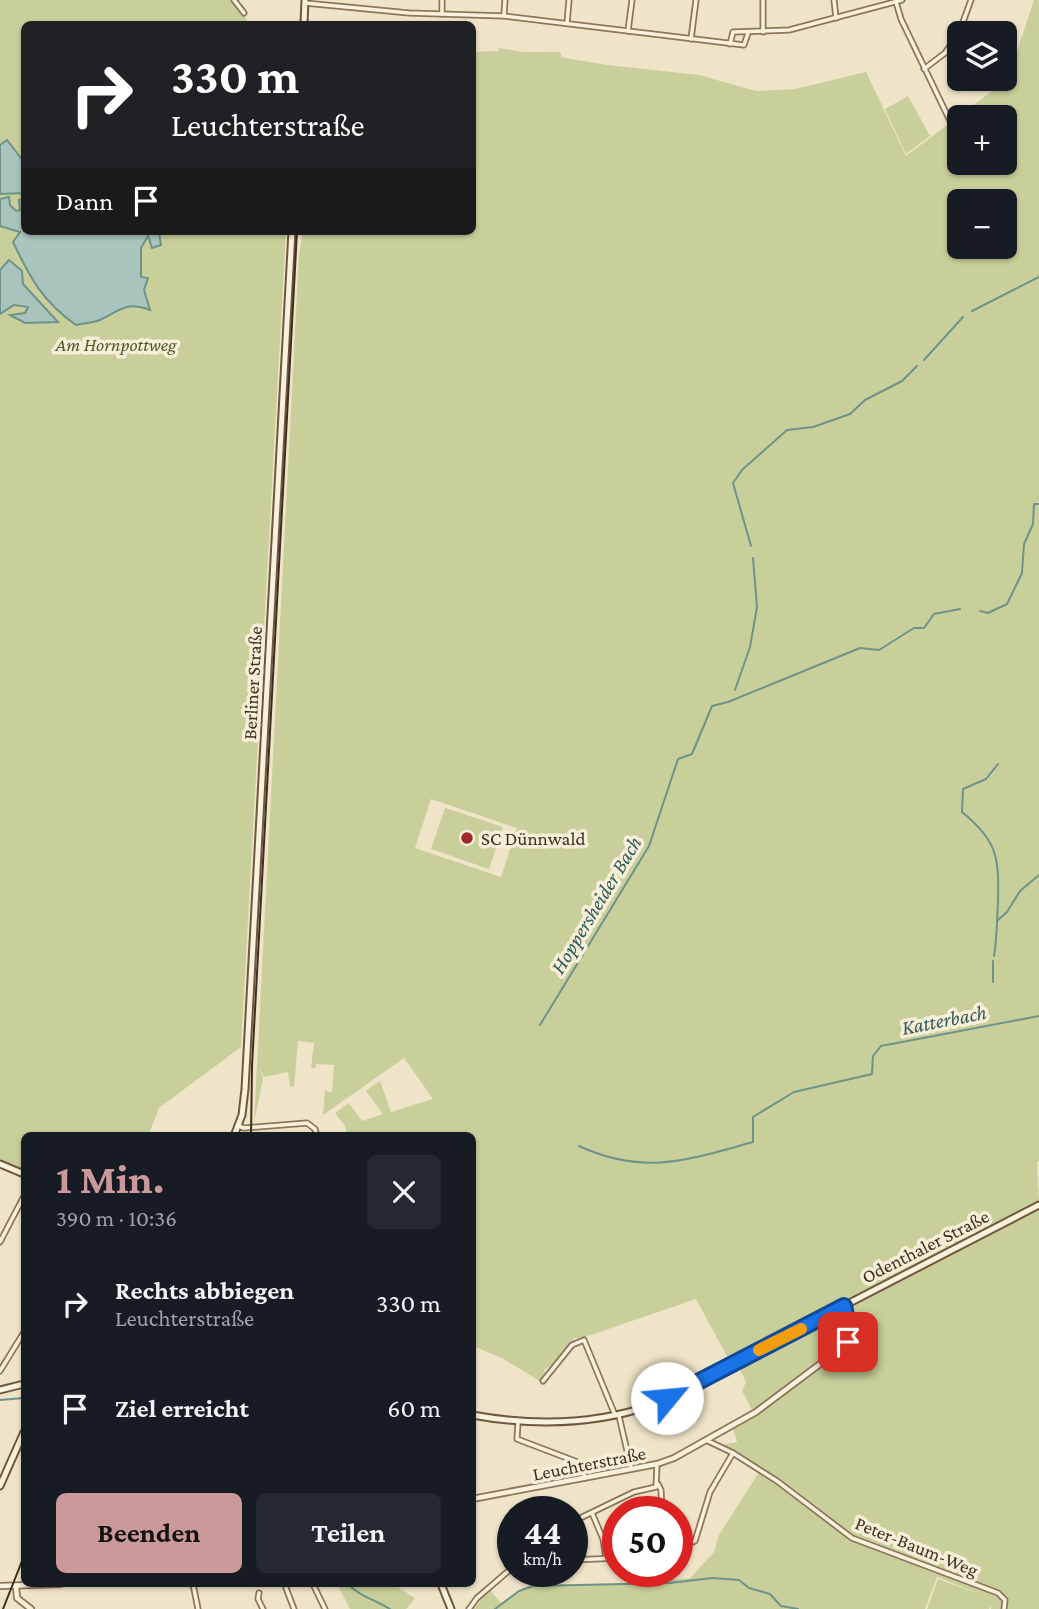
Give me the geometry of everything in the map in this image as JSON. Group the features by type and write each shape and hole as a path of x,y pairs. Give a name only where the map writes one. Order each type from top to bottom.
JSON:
{"main road":[{"path":"304,21 305,1"},
{"name":"Berliner Straße","path":"236,1132 245,1089 292,235"},
{"path":"0,1164 21,1173"},
{"name":"Odenthaler Straße","path":"476,1416 518,1422 560,1422 617,1416 667,1398 1039,1205"},
{"path":"0,1390 21,1385"},
{"path":"0,1486 21,1439"},
{"path":"442,1587 451,1609"}],"street":[{"path":"234,0 244,13"},
{"path":"350,0 350,6"},
{"path":"442,0 442,14"},
{"path":"504,16 505,0"},
{"path":"567,23 569,0"},
{"path":"628,31 632,0"},
{"path":"691,39 696,0"},
{"path":"763,0 763,32"},
{"path":"834,0 836,18"},
{"path":"730,44 733,32 789,30 902,0"},
{"path":"963,21 971,0"},
{"path":"305,1 442,14 504,16 730,44 744,45 748,33"},
{"path":"896,1 901,19 947,115"},
{"path":"924,69 947,50"},
{"path":"238,1126 244,1128 302,1123 312,1125 315,1132"},
{"path":"0,1242 21,1202"},
{"name":"Leuchterstraße","path":"476,1498 657,1464 708,1441 765,1406 844,1346 850,1333 844,1306"},
{"path":"0,1371 21,1337"},
{"path":"543,1381 572,1345 584,1340 617,1416 631,1469"},
{"path":"518,1422 517,1439 580,1463 585,1478"},
{"name":"Peter-Baum-Weg","path":"708,1441 733,1453 777,1481 852,1538 998,1593 1005,1601 1004,1609"},
{"path":"693,1542 710,1492 733,1453"},
{"path":"657,1464 661,1496"},
{"path":"588,1515 658,1484"},
{"path":"592,1513 602,1537"},
{"path":"469,1609 497,1581"},
{"path":"16,1586 17,1598 31,1609"},
{"path":"1,1587 21,1586"},
{"path":"193,1587 198,1609"},
{"path":"314,1587 325,1609"},
{"path":"286,1588 294,1609"},
{"path":"259,1593 258,1599 263,1609"}],"green space":[{"name":"Am Hornpottweg","path":"0,0 232,0 248,21 21,21 21,235 286,235 241,1047 159,1108 150,1132 21,1132 21,1170 0,1160"},
{"path":"1034,0 1039,0 1039,1201 729,1360 696,1299 585,1337 575,1338 555,1363 544,1370 546,1375 541,1382 502,1358 476,1347 476,1132 346,1132 335,1113 349,1103 362,1121 383,1114 366,1091 380,1081 391,1112 433,1099 404,1058 323,1115 325,1091 332,1092 334,1065 316,1064 315,1068 311,1068 314,1043 298,1041 294,1087 290,1086 288,1072 264,1077 260,1069 263,1078 254,1123 299,255 302,235 476,235 476,52 498,51 499,48 523,52 560,52 562,57 548,55 607,65 699,75 756,91 795,89 866,72 906,156 947,125 947,175 1017,175 1017,105 974,105 992,91 1017,91 1017,52","holes":["431,799 517,828 501,877 415,848"]},
{"path":"908,96 930,136 906,154 885,109"},
{"name":"SC Dünnwald","path":"445,808 503,827 489,869 431,849"},
{"path":"1039,1209 1039,1609 991,1609 991,1605 989,1609 927,1609 938,1579 987,1597 937,1577 925,1609 473,1609 490,1590 501,1603 525,1587 588,1587 588,1584 602,1584 602,1587 693,1587 693,1575 714,1552 719,1535 761,1469 722,1445 737,1442 733,1429 855,1341 847,1309"},
{"path":"843,1311 848,1331 845,1343 753,1412 742,1391 746,1382 738,1366"},
{"path":"339,1587 398,1587 415,1598 406,1609 350,1609"}],"water":[{"path":"7,140 21,158 21,193 0,194 0,145"},
{"path":"9,197 10,205 16,211 20,210 21,200 21,235 159,235 161,245 152,248 148,236 141,248 141,277 148,278 144,290 150,310 129,307 97,321 76,325 46,298 25,267 13,242 20,232 0,226 0,199"},
{"path":"9,260 22,271 23,284 58,322 25,323 10,315 25,313 28,307 14,305 0,314 0,270"}],"waterway":[{"path":"972,311 1039,277"},
{"path":"924,360 963,317"},
{"path":"751,546 733,483 742,470 787,430 813,427 850,414 865,400 902,381 917,366"},
{"name":"Hoppersheider Bach","path":"980,611 988,613 1007,604 1022,573 1024,544 1033,524 1034,504 1039,504"},
{"path":"735,690 750,647 757,607 753,558"},
{"name":"Hoppersheider Bach","path":"540,1025 649,846 678,759 692,754 712,706 728,702 860,648 879,650 914,628 924,628 934,614 960,609"},
{"path":"994,956 998,902 997,862 983,832 962,812 963,789 986,779 998,764"},
{"path":"998,920 1007,912 1020,891 1039,875"},
{"path":"993,961 993,982"},
{"name":"Katterbach","path":"579,1146 624,1161 645,1163 687,1159 753,1142 753,1117 794,1092 872,1074 873,1056 881,1046 1039,1016"},
{"path":"0,1400 21,1398"},
{"path":"495,1609 519,1591 533,1586 670,1583 712,1578 739,1580 749,1588 770,1594 781,1606 798,1609"},
{"path":"351,1587 390,1609"}],"tram line":[{"path":"251,1132 252,1066 297,235"},
{"path":"3,1609 21,1564"}],"slow traffic":[{"path":"759,1350 801,1329"}],"place":[{"name":"SC Dünnwald","path":"467,838"}],"route":[{"path":"667,1398 844,1306 850,1333 848,1342"}]}
